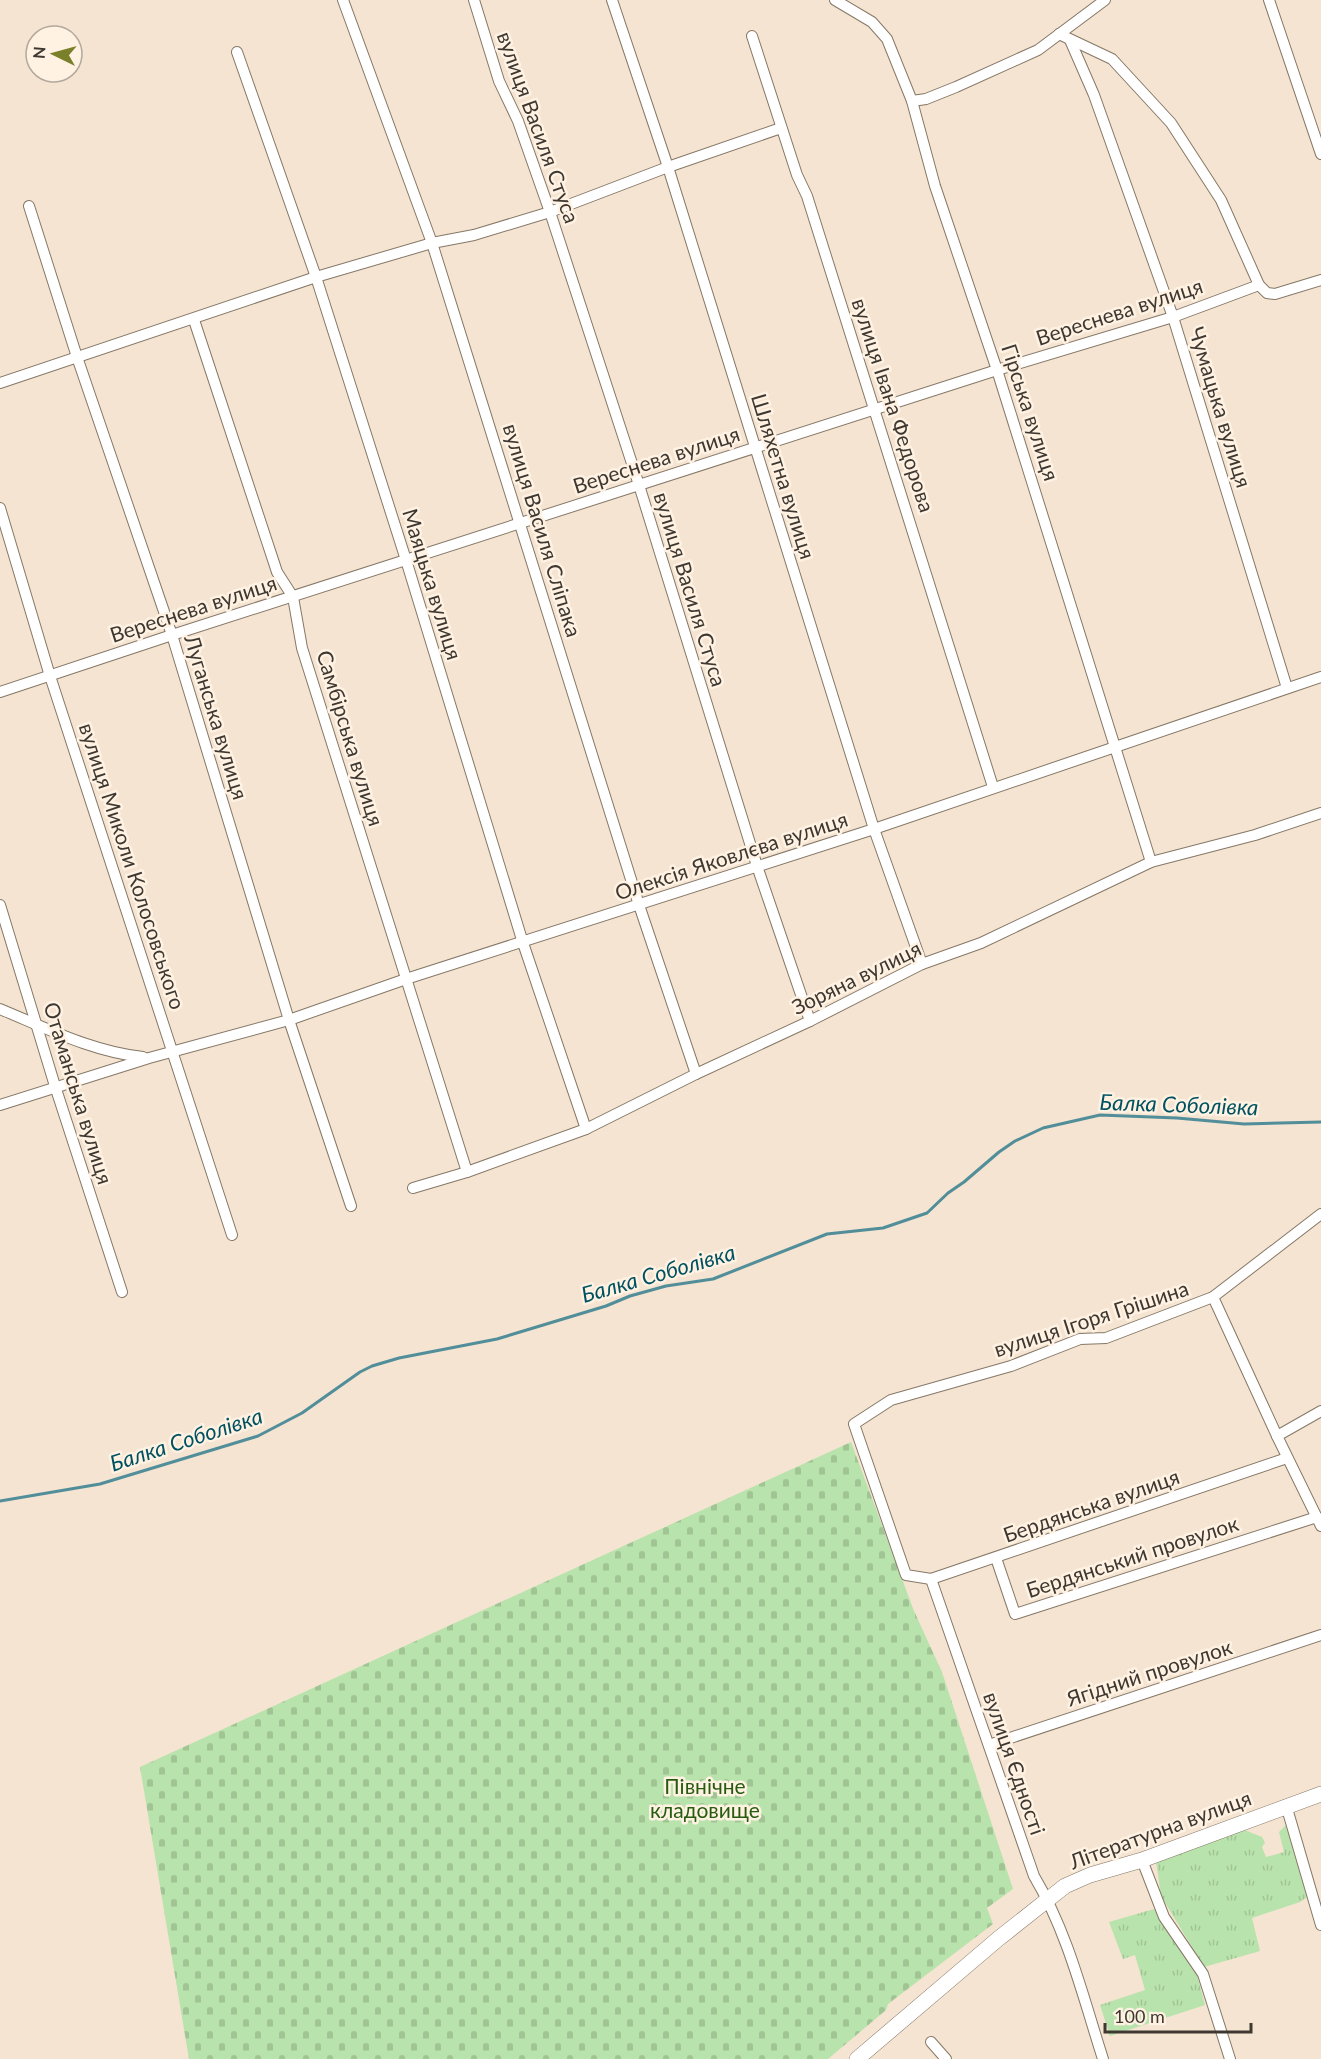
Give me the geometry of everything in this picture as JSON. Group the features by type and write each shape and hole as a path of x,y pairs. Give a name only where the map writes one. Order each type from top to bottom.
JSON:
{"street":[{"name":"вулиця Василя Сліпака","path":"343,0 432,243 639,905 696,1074"},
{"name":"вулиця Василя Стуса","path":"474,0 499,81 518,122 549,212 639,485 757,866 810,1021"},
{"name":"Шляхетна вулиця","path":"612,0 668,167 874,829 922,964"},
{"name":"Гірська вулиця","path":"835,0 872,22 887,39 912,102 935,186 997,370 1151,862"},
{"path":"912,102 956,87 1038,50 1105,0"},
{"path":"1269,0 1321,154"},
{"path":"1059,33 1112,60 1171,123 1221,200 1259,285 1268,293 1275,294 1321,280"},
{"name":"вулиця Івана Федорова","path":"752,36 796,175 807,196 993,787"},
{"name":"Чумацька вулиця","path":"1070,40 1094,95 1173,317 1287,688"},
{"name":"Маяцька вулиця","path":"237,52 316,278 406,560 523,943 586,1129"},
{"path":"0,383 316,278 432,243 474,235 549,212 781,128"},
{"name":"Луганська вулиця","path":"29,206 77,357 172,635 289,1020 351,1206"},
{"name":"Вереснева вулиця","path":"0,692 875,409 1173,317 1259,285"},
{"name":"Самбірська вулиця","path":"194,320 277,572 293,597 302,648 467,1172"},
{"name":"вулиця Миколи Колосовського","path":"0,508 50,676 174,1051 232,1235"},
{"name":"Олексія Яковлєва вулиця","path":"0,1105 149,1058 289,1020 406,979 874,829 1321,676"},
{"name":"Зоряна вулиця","path":"413,1188 467,1172 586,1129 922,964 981,943 1151,862 1255,835 1321,813"},
{"name":"Отаманська вулиця","path":"0,905 55,1086 122,1292"},
{"path":"0,1009 118,1054 149,1058"},
{"name":"вулиця Ігоря Грішина","path":"906,1575 854,1424 891,1400 1011,1366 1080,1339 1106,1338 1213,1298 1321,1214"},
{"path":"1213,1298 1287,1458 1319,1521"},
{"path":"1277,1436 1321,1412"},
{"name":"Бердянська вулиця","path":"906,1575 931,1579 1287,1458"},
{"name":"Бердянський провулок","path":"996,1558 1015,1614 1319,1521"},
{"name":"вулиця Єдності","path":"931,1579 1034,1876 1064,1933 1103,2059"},
{"name":"Ягідний провулок","path":"989,1745 1321,1635"},
{"name":"Літературна вулиця","path":"857,2059 1047,1898 1065,1886 1090,1875 1142,1860 1321,1794"},
{"path":"1286,1805 1321,1925"},
{"path":"1142,1860 1164,1917 1203,1974 1230,2059"},
{"path":"931,2042 946,2059"}],"green space":[{"name":"Північне кладовище","path":"851,1442 914,1611 942,1672 1013,1889 987,1908 993,1924 888,2004 886,2010 828,2059 189,2059 140,1767"},
{"path":"1286,1825 1307,1897 1300,1902 1252,1918 1260,1951 1204,1967 1161,1896 1156,1861 1242,1829 1262,1837 1265,1843 1262,1847 1266,1857 1284,1852 1279,1832"},
{"path":"1154,1909 1197,1974 1205,2005 1110,2036 1100,2005 1145,1990 1135,1955 1123,1959 1109,1922"}],"waterway":[{"name":"Балка Соболівка","path":"0,1501 100,1484 258,1436 302,1413 372,1366 399,1358 497,1339 606,1306 630,1296 666,1286 713,1279 827,1234 883,1228 927,1213 999,1152 1015,1141 1043,1128 1100,1115 1177,1118 1244,1124 1321,1122"}]}
